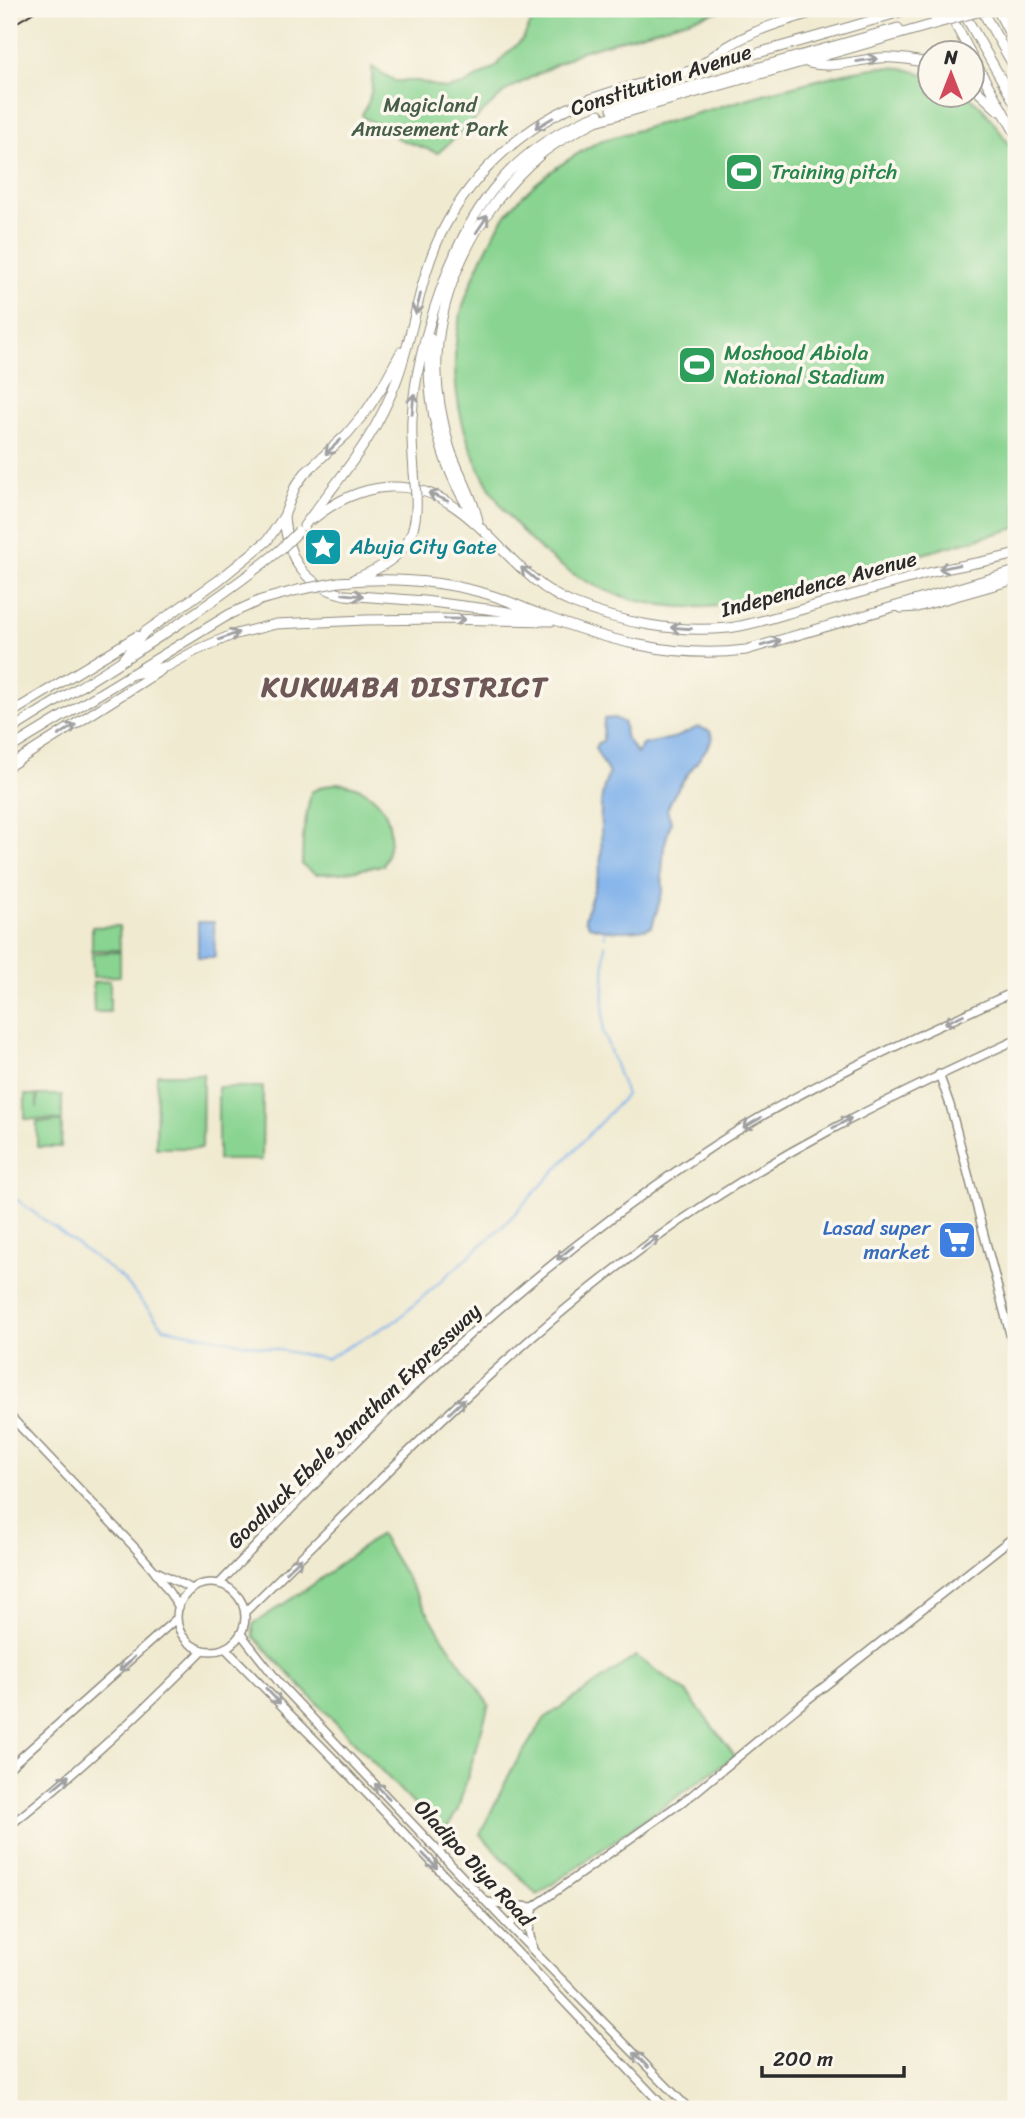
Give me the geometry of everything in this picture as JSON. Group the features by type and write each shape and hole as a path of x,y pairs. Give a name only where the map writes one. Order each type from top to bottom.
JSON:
{"highway":[{"path":"696,69 729,44 766,26 824,9"},
{"name":"Constitution Avenue","path":"301,529 343,477 368,441 383,413 397,380 427,271 444,228 474,183 517,141 540,124 586,100 909,9"},
{"path":"947,9 962,38"},
{"path":"963,9 1016,105"},
{"name":"Constitution Avenue","path":"342,582 379,569 399,554 411,533 417,512 412,421 415,383 421,355 434,307 466,228 499,181 537,146 582,120 643,99 799,60 923,21 937,20 963,9"},
{"path":"981,9 1016,71"},
{"path":"799,60 914,29 937,20 988,9"},
{"path":"998,9 1016,45"},
{"path":"914,29 923,21"},
{"path":"799,60 829,66 886,58 916,61"},
{"path":"499,181 565,137 613,115 777,65"},
{"path":"986,82 1015,133"},
{"path":"986,98 1015,133"},
{"path":"447,271 508,188 542,153"},
{"path":"469,244 447,299 438,341 436,373 448,442 472,498 478,522"},
{"path":"434,307 429,339 429,386 442,452 455,484 490,539"},
{"path":"9,714 145,632 212,586 258,550 276,530 295,487 305,473 347,434 367,410 412,331"},
{"path":"437,431 448,442"},
{"name":"Independence Avenue","path":"301,529 337,502 355,493 376,488 401,487 421,490 446,500 464,513 527,574 572,603 647,624 693,629 747,625 943,569 1016,555"},
{"path":"284,516 287,542 296,561 310,579 330,591 486,608 561,622"},
{"path":"9,731 234,586 280,550 301,529"},
{"name":"Independence Avenue","path":"342,582 386,579 438,583 489,594 627,644 687,652 728,652 746,650 1016,571"},
{"path":"886,609 917,607 1016,579"},
{"path":"9,749 230,614 261,600 342,582"},
{"path":"9,766 168,666 232,635 276,624 365,620 561,622"},
{"path":"121,661 145,632"},
{"path":"129,675 168,666"},
{"path":"9,720 43,710"}],"main road":[{"name":"Goodluck Ebele Jonathan Expressway","path":"219,1584 432,1368 601,1224 700,1155 804,1093 1016,991"},
{"path":"245,1612 459,1404 612,1272 687,1217 777,1160 858,1114 1016,1040"},
{"path":"939,1074 950,1105 1016,1357"},
{"path":"9,1415 153,1570 179,1607"},
{"path":"508,1925 692,1795 787,1716 1016,1535"},
{"path":"153,1570 192,1589"},
{"path":"203,1584 219,1584 235,1592 242,1601 245,1624 234,1643 214,1651 203,1650 193,1646 185,1638 177,1618 179,1607 192,1589 203,1584"},
{"path":"9,1768 177,1618"},
{"name":"Oladipo Diya Road","path":"241,1634 281,1685 508,1925 689,2109"},
{"name":"Oladipo Diya Road","path":"225,1648 666,2109"},
{"path":"9,1826 123,1728 203,1650"},
{"path":"487,1902 534,1907"},
{"path":"533,1950 529,1931 534,1907"}],"green space":[{"name":"Magicland Amusement Park","path":"538,9 726,9 582,51 507,90 438,153 396,138 389,129 364,118 362,114 371,92 372,67 395,81 418,81 446,89 463,85 497,66 523,39"},
{"path":"880,67 916,72 916,108 981,108 994,122 1016,156 1016,528 782,594 724,605 665,606 635,600 594,585 556,562 524,534 497,500 476,461 462,420 455,377 459,323 470,285 482,258 505,216 525,193 561,164 600,141 849,72"},
{"path":"337,783 366,792 384,810 390,836 383,865 341,873 316,874 302,865 303,834 311,792"},
{"path":"119,926 120,950 92,950 92,927"},
{"path":"120,952 120,976 93,977 92,953"},
{"path":"110,981 110,1012 94,1012 93,982"},
{"path":"157,1074 203,1074 202,1148 156,1148"},
{"path":"218,1087 263,1087 262,1160 218,1160"},
{"path":"25,1095 37,1095 37,1108 38,1095 62,1095 62,1120 25,1119"},
{"path":"37,1122 62,1122 61,1147 37,1147"},
{"path":"380,1534 440,1633 489,1705 457,1812 442,1834 253,1636 253,1624 311,1586"},
{"path":"636,1656 686,1692 735,1756 537,1895 480,1834 512,1769 545,1718"}],"water":[{"path":"615,718 624,723 625,736 637,754 642,745 677,737 698,727 710,731 713,738 676,791 667,810 671,821 664,847 663,890 652,927 628,931 589,926 585,919 600,866 602,796 609,774 595,748 603,741 604,719"},
{"path":"198,922 214,922 215,957 198,957"}],"waterway":[{"path":"605,931 605,937"},
{"path":"9,1194 122,1278 164,1328 326,1359 397,1320 505,1224 626,1095 603,1031 605,945"}],"tram line":[{"path":"9,27 39,9"}],"place":[{"name":"Training pitch","path":"744,172"},
{"name":"Moshood Abiola National Stadium","path":"697,365"},
{"name":"Abuja City Gate","path":"323,547"},
{"name":"Lasad super market","path":"957,1240"}],"district":[{"name":"KUKWABA DISTRICT","path":"405,686"}]}
